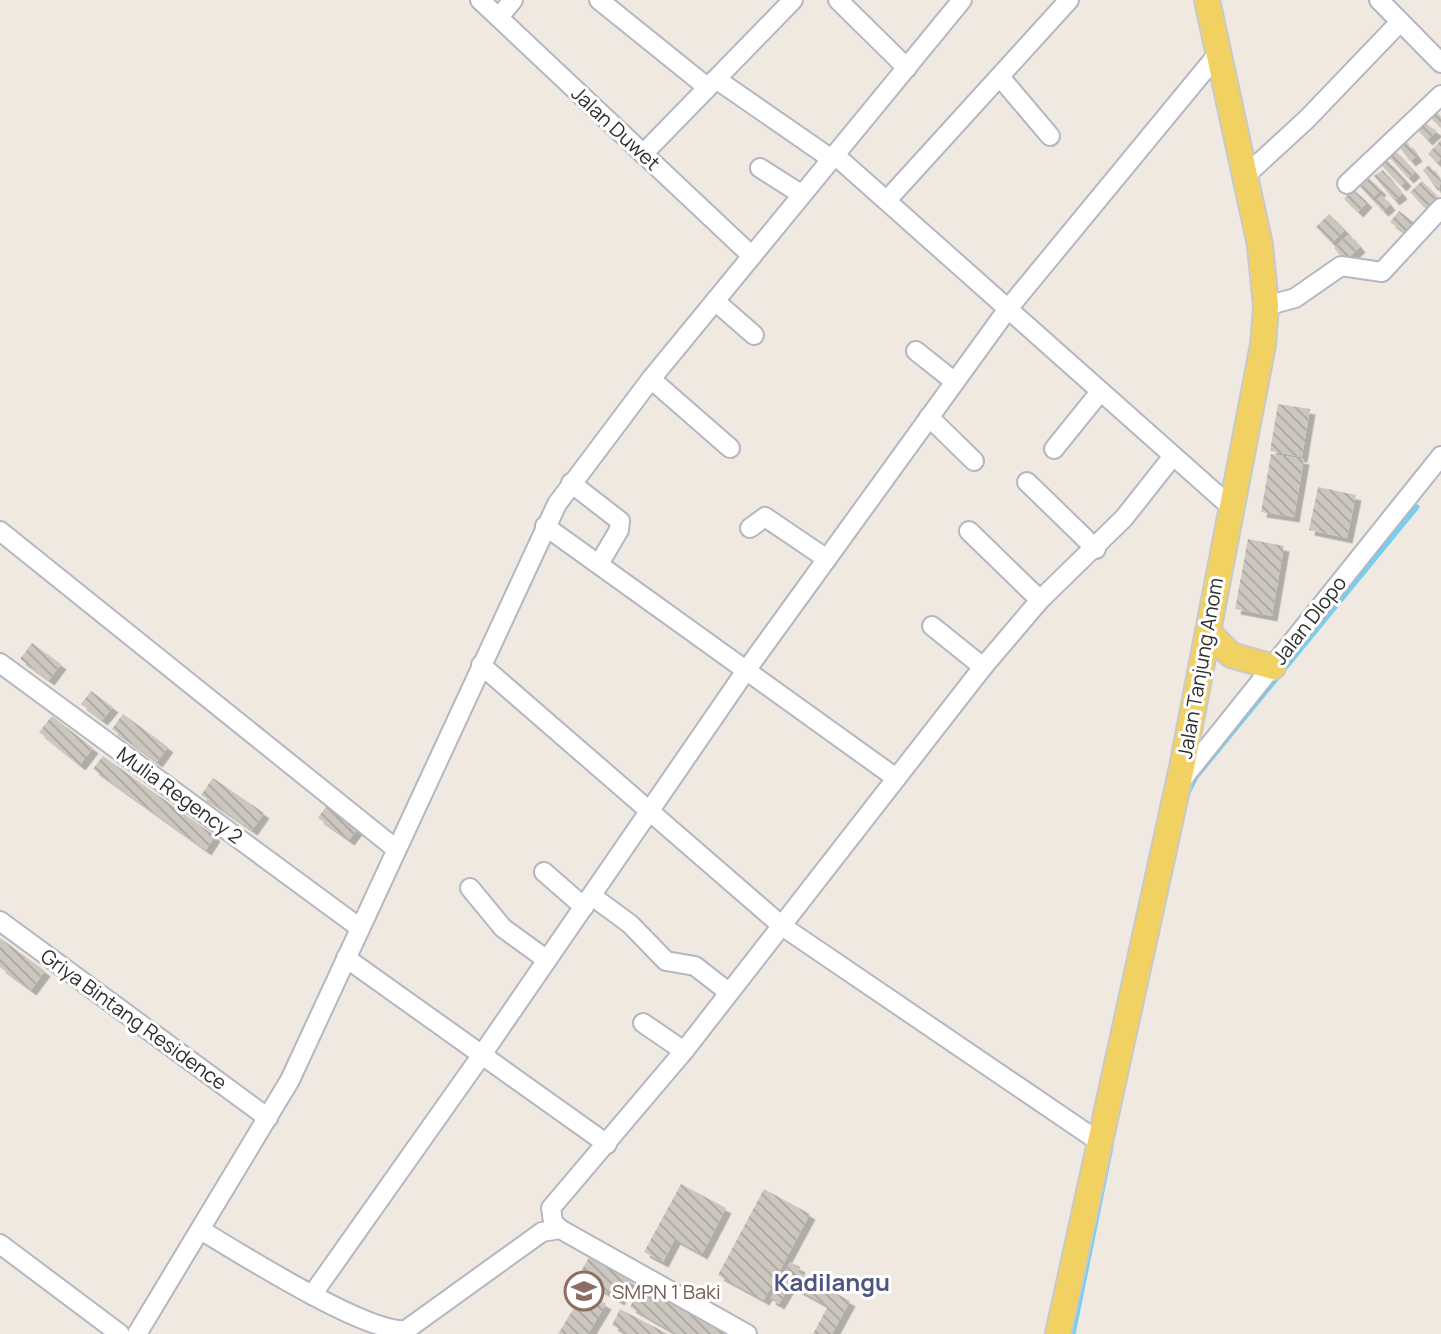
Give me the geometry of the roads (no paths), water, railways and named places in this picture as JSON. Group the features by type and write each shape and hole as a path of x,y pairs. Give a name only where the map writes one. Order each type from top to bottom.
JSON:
{"main road":[{"name":"Jalan Tanjung Anom","path":"1058,1334 1178,784 1263,345 1266,306 1260,245 1207,0"},
{"path":"1208,632 1231,655 1273,667"}],"street":[{"name":"Jalan Duwet","path":"480,0 752,256"},
{"path":"499,17 513,0"},
{"path":"599,0 712,83 835,158 888,199 1007,310 1231,507"},
{"path":"643,154 793,0"},
{"path":"838,0 907,68"},
{"path":"137,1334 290,1080 545,526 571,483 651,379 962,0"},
{"path":"1379,0 1399,12 1441,63"},
{"path":"888,199 1064,2"},
{"path":"1245,176 1307,119 1399,12"},
{"path":"312,1295 745,672 1007,310 1217,55"},
{"path":"1000,77 1050,136"},
{"path":"1347,184 1441,95"},
{"path":"760,168 801,194"},
{"path":"1266,306 1295,298 1341,266 1382,272 1441,208"},
{"path":"715,301 754,335"},
{"path":"916,351 955,382"},
{"path":"651,379 730,448"},
{"path":"1054,449 1100,392"},
{"path":"929,417 974,461"},
{"path":"747,1334 560,1229 553,1222 551,1208 684,1051 727,991 782,926 983,667 1040,600 1096,549 1173,456"},
{"name":"Jalan Dlopo","path":"1178,784 1441,456"},
{"path":"1027,482 1096,549"},
{"path":"571,483 620,521 619,530 599,564"},
{"path":"750,528 765,517 827,559"},
{"path":"545,526 896,778"},
{"path":"0,531 396,849"},
{"path":"969,531 1040,600"},
{"path":"932,626 983,667"},
{"name":"Mulia Regency 2","path":"0,663 360,928"},
{"path":"481,665 782,926 1101,1143"},
{"path":"544,872 588,902 630,924 666,961 695,966 727,991"},
{"path":"470,888 503,928 547,960"},
{"name":"Griya Bintang Residence","path":"0,921 268,1118"},
{"path":"346,958 607,1144"},
{"path":"643,1023 684,1051"},
{"path":"201,1230 312,1295 375,1328 395,1332 406,1330 542,1232 560,1229"},
{"path":"0,1244 120,1334"}],"waterway":[{"path":"1186,797 1196,777 1417,507"},
{"path":"1073,1334 1111,1147"}],"place":[{"name":"SMPN 1 Baki","path":"584,1291"}],"district":[{"name":"Kadilangu","path":"832,1281"}]}
